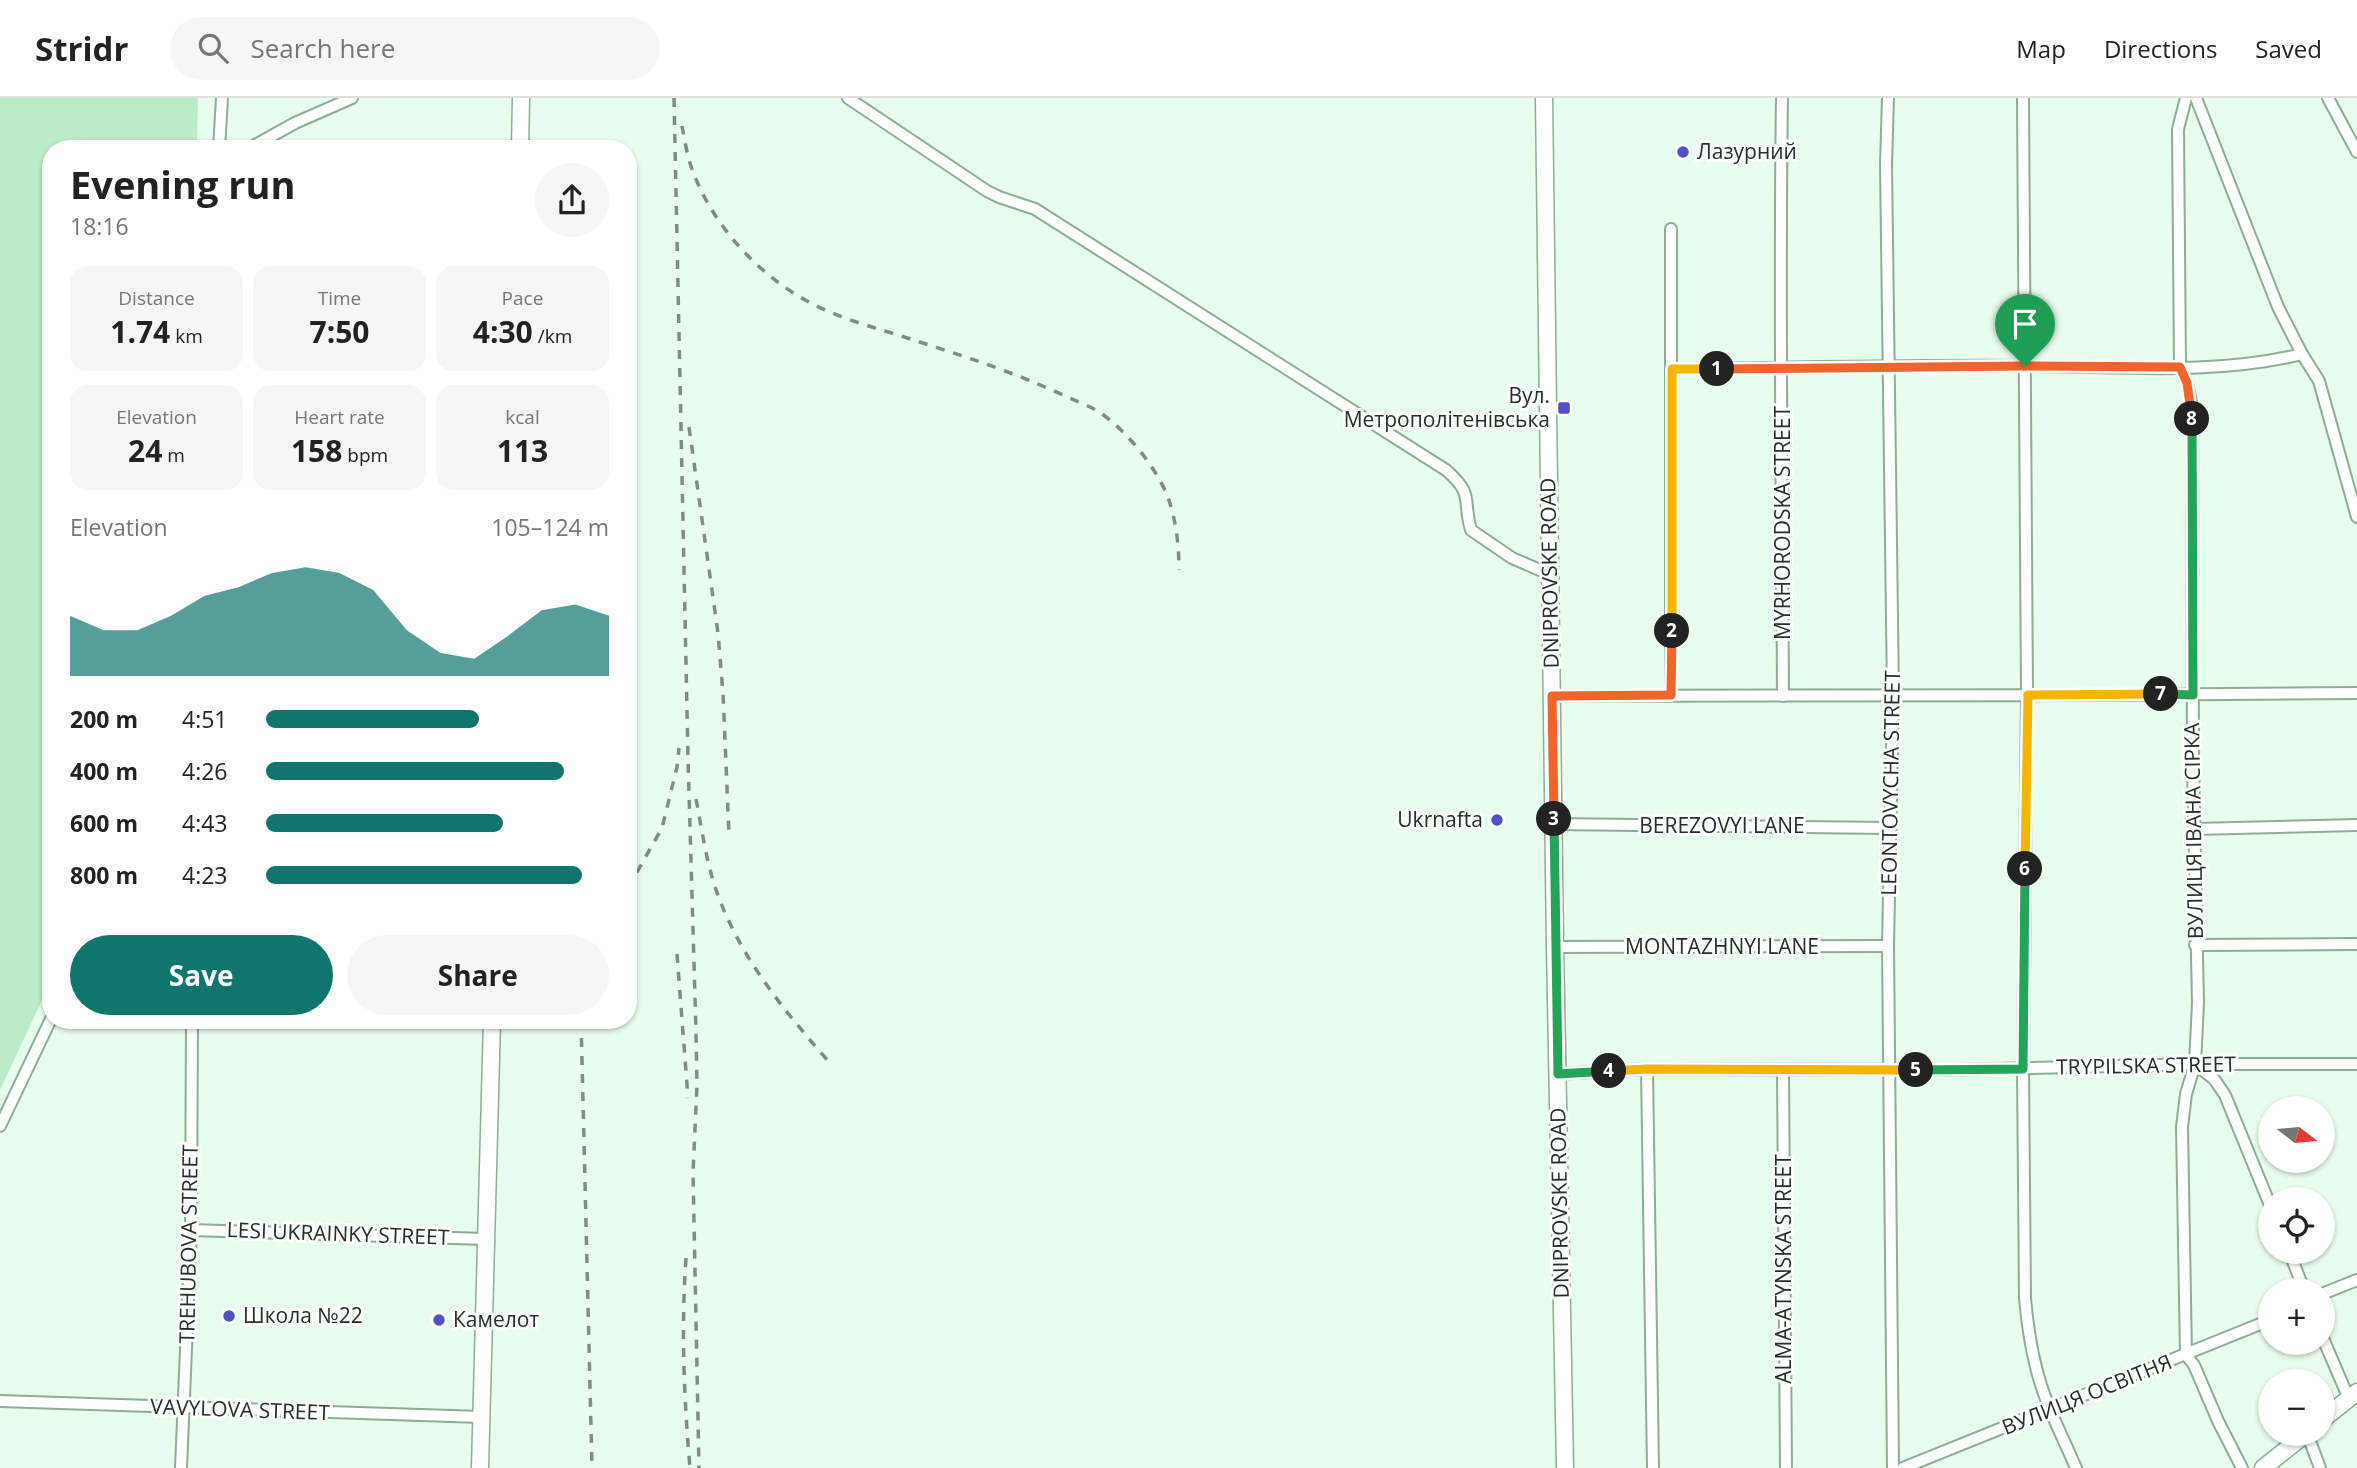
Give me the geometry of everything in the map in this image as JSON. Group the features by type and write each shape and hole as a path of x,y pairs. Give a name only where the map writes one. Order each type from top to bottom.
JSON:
{"street":[{"path":"220,140 222,98"},
{"path":"264,140 352,98"},
{"path":"520,98 520,140"},
{"path":"848,98 971,181 999,197 1035,209 1446,470 1462,484 1471,530 1512,558 1549,574"},
{"name":"DNIPROVSKE ROAD","path":"1544,98 1549,574 1565,1468"},
{"name":"MYRHORODSKA STREET","path":"1782,98 1780,263 1783,696"},
{"name":"LEONTOVYCHA STREET","path":"1888,98 1886,164 1893,695 1888,946 1893,1468"},
{"path":"2023,98 2028,695 2023,1069 2025,1298 2036,1369 2050,1410 2076,1468"},
{"name":"ВУЛИЦЯ ІВАНА СІРКА","path":"2186,98 2178,129 2180,367 2187,383 2192,407 2195,945 2198,1003 2195,1064 2186,1094 2182,1127 2186,1355 2194,1365 2218,1422 2242,1468"},
{"path":"2196,98 2277,307 2319,381 2357,517"},
{"path":"2328,98 2357,152"},
{"path":"1671,229 1671,695"},
{"path":"1672,369 1889,366 2180,367 2274,361 2302,354"},
{"path":"1552,696 2193,695 2357,692"},
{"name":"BEREZOVYI LANE","path":"1554,824 1890,828"},
{"path":"2194,829 2357,825"},
{"path":"2195,945 2357,944"},
{"name":"MONTAZHNYI LANE","path":"1555,947 1888,946"},
{"path":"0,1126 46,1029"},
{"name":"TREHUBOVA STREET","path":"181,1468 191,1230 192,1029"},
{"path":"480,1468 492,1029"},
{"path":"2195,1064 2214,1079 2225,1095 2263,1187"},
{"name":"TRYPILSKA STREET","path":"1558,1074 1647,1069 1783,1071 2357,1064"},
{"path":"1647,1069 1653,1468"},
{"name":"ALMA-ATYNSKA STREET","path":"1783,1071 1786,1468"},
{"name":"LESI UKRAINKY STREET","path":"191,1230 486,1240"},
{"path":"2335,1289 2357,1280"},
{"name":"ВУЛИЦЯ ОСВІТНЯ","path":"1903,1468 2258,1325"},
{"path":"2332,1355 2353,1395 2335,1410"},
{"name":"VAVYLOVA STREET","path":"0,1401 481,1417"},
{"path":"2263,1468 2291,1446"},
{"path":"2312,1446 2320,1468"}],"green space":[{"path":"0,98 198,98 197,140 42,140 42,1000 0,1090"}],"railway":[{"path":"674,98 697,1085 693,1173 699,1468"},
{"path":"682,126 693,171 714,214 740,248 789,290 818,307 841,316 1025,379 1091,407 1110,420 1142,454 1167,494 1176,531 1179,570"},
{"path":"689,427 718,633 729,835"},
{"path":"637,872 662,828 679,748"},
{"path":"696,799 712,877 732,929 776,998 829,1062"},
{"path":"677,954 688,1098"},
{"path":"581,1029 592,1468"},
{"path":"686,1258 684,1363 690,1468"}],"place":[{"name":"Лазурний","path":"1683,152"},
{"name":"Вул. Метрополітенівська","path":"1564,408"},
{"name":"Ukrnafta","path":"1497,820"},
{"name":"Школа №22","path":"229,1316"},
{"name":"Камелот","path":"439,1320"}],"route":[{"path":"2025,366 2180,367 2187,383 2192,407 2193,695 2028,695 2023,1069 1647,1069 1558,1074 1552,696 1671,695 1672,369 2025,366"}]}
